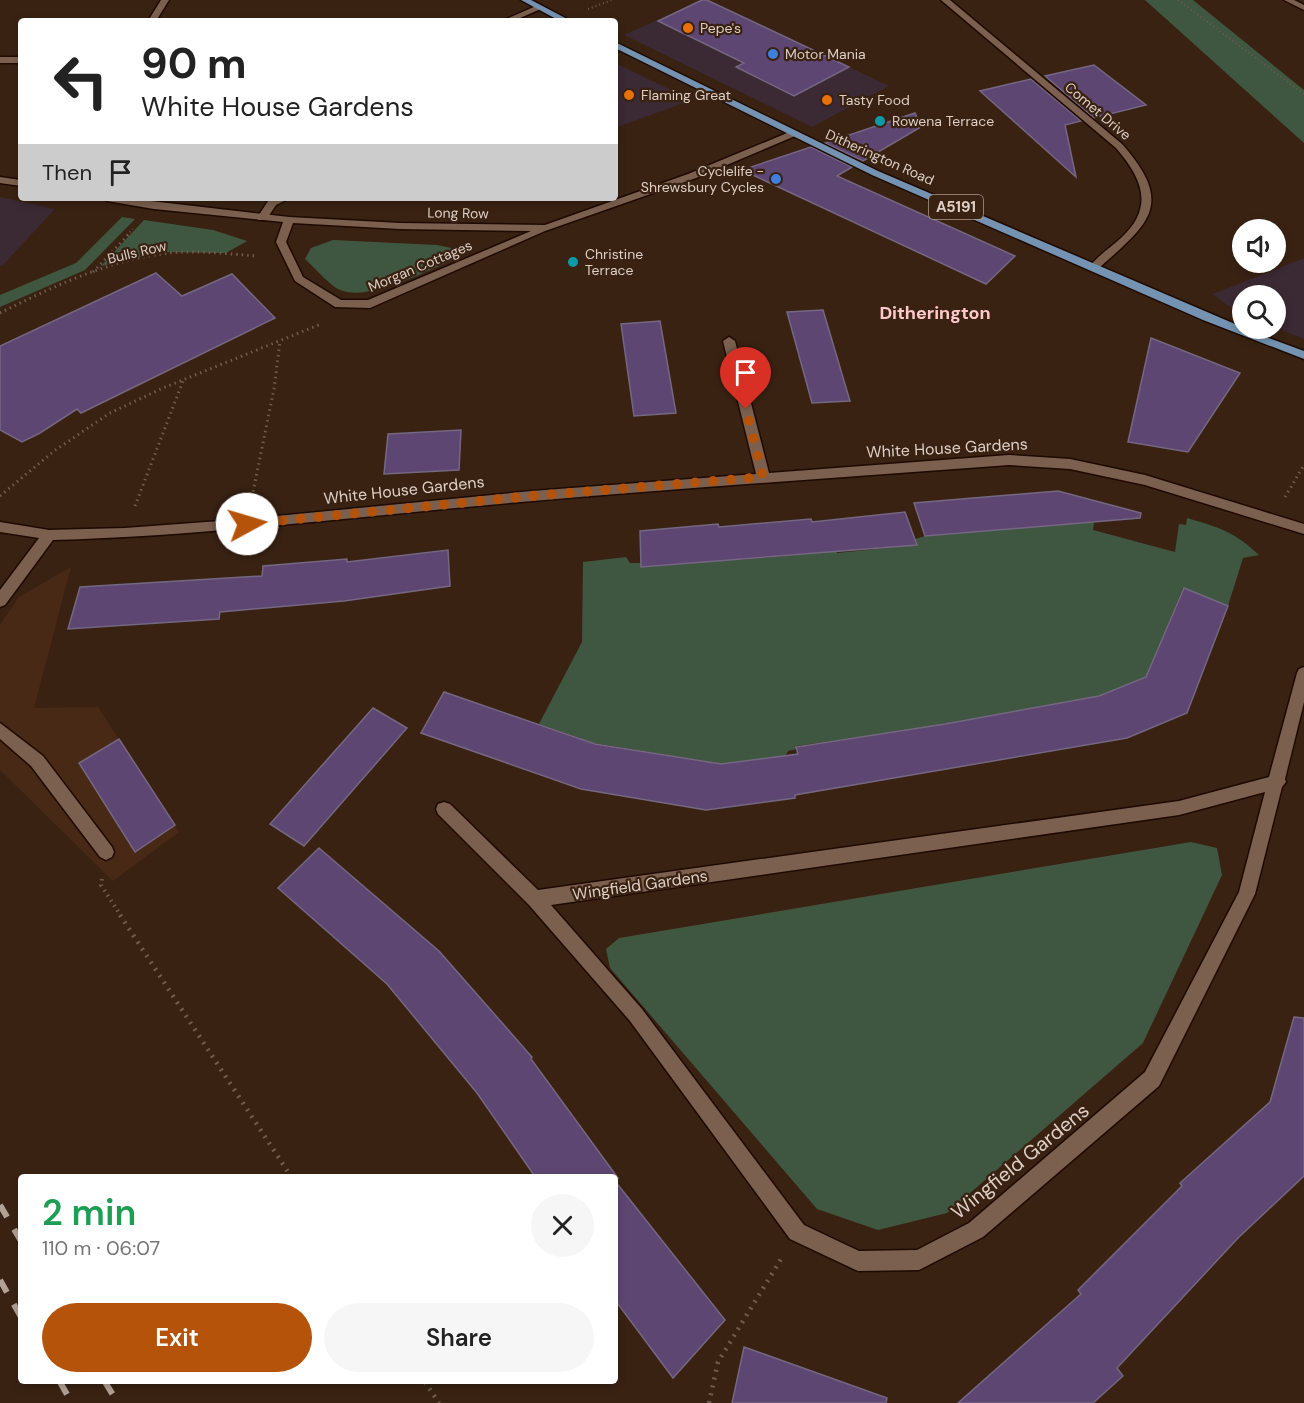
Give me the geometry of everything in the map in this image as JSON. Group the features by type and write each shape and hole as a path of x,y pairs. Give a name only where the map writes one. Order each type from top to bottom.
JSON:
{"main road":[{"path":"525,0 561,18"},
{"name":"Ditherington Road","path":"618,47 875,173 1095,266 1207,317 1304,356"}],"street":[{"path":"154,18 165,0"},
{"name":"Comet Drive","path":"945,0 1119,146 1131,159 1140,174 1146,189 1147,209 1140,225 1095,266"},
{"path":"1288,0 1304,8"},
{"path":"514,18 539,8"},
{"path":"0,60 18,60"},
{"name":"Long Row","path":"134,201 289,220 400,226 546,228 692,176 792,134"},
{"path":"0,180 18,183"},
{"path":"262,218 272,203 277,201"},
{"path":"289,220 281,242 299,279 339,304"},
{"name":"Morgan Cottages","path":"339,304 370,304 546,228"},
{"path":"729,341 763,477"},
{"name":"White House Gardens","path":"0,527 49,535 125,533 247,524 532,496 1010,460 1070,464 1145,480 1304,529"},
{"path":"0,601 49,535"},
{"name":"Wingfield Gardens","path":"444,809 535,899 636,1015 797,1232 858,1261 919,1260 976,1230 1152,1079 1247,894 1278,782 1304,673"},
{"path":"0,730 37,762 106,852"},
{"name":"Wingfield Gardens","path":"535,899 1179,808 1278,782"}],"path":[{"path":"1178,0 1304,94"},
{"path":"91,274 152,203"},
{"name":"Bulls Row","path":"0,313 30,298 91,274 162,254 288,258"},
{"path":"0,496 54,451 110,413 183,380 330,320 339,304"},
{"path":"247,524 274,389 280,341"},
{"path":"125,533 183,380"},
{"path":"106,852 101,885 289,1174"},
{"path":"709,1403 718,1362 797,1232"},
{"path":"426,1384 439,1403"}],"shaded area":[{"path":"702,0 707,0 889,86 812,127 624,35"},
{"path":"618,64 692,100 618,127"},
{"path":"0,197 55,209 2,266 0,265"},
{"path":"1304,258 1304,339 1286,332 1286,285 1236,285 1266,273 1286,273 1286,265"},
{"path":"1232,286 1232,307 1227,305 1213,294"},
{"path":"71,567 34,708 98,707 179,832 113,881 0,770 0,625 19,597"}],"green space":[{"path":"1145,0 1193,0 1304,90 1304,143"},
{"path":"122,217 135,219 85,270 0,307 0,295 76,263"},
{"path":"144,220 213,230 247,241 226,253 163,252 101,266"},
{"path":"333,240 437,245 456,249 455,259 395,284 362,292 348,292 336,288 305,259 311,248"},
{"path":"1187,518 1226,531 1259,555 1243,558 1228,606 1183,588 1151,665 1160,672 1096,697 904,731 796,746 797,749 788,751 785,756 704,767 703,761 594,743 586,772 566,768 580,738 539,724 582,642 583,562 626,557 630,563 641,563 641,567 820,553 836,549 837,553 917,545 915,539 925,536 1087,522 1094,523 1093,530 1175,552 1179,524 1186,525"},
{"path":"1191,842 1217,848 1222,875 1143,1043 947,1213 878,1230 817,1209 610,968 606,949 619,938"}],"building":[{"name":"Motor Mania","path":"702,0 707,0 849,67 794,96 736,67 744,63 658,21"},
{"path":"1094,65 1146,105 1094,118 1045,76"},
{"path":"1031,79 1081,121 1065,125 1076,177 980,91"},
{"path":"915,113 921,127 863,161 825,143"},
{"path":"811,147 852,167 837,176 1015,256 986,284 742,170"},
{"path":"156,273 182,296 232,274 275,318 81,413 77,409 22,442 0,430 0,346"},
{"path":"823,310 850,401 812,403 787,312"},
{"path":"660,321 676,413 634,416 621,324"},
{"path":"1151,338 1240,373 1188,452 1128,442"},
{"path":"461,430 459,470 384,474 388,434"},
{"path":"1058,491 1141,513 1140,518 925,536 914,503"},
{"path":"905,512 917,545 641,567 640,531 811,519 812,522"},
{"path":"448,550 450,586 344,601 220,612 219,619 68,629 80,587 262,576 263,566 347,559 347,562"},
{"path":"1184,588 1228,606 1187,713 1127,738 795,795 795,798 706,810 581,789 421,733 444,692 595,744 721,764 798,754 796,747 945,724 1099,696 1146,677"},
{"path":"373,708 407,728 304,846 270,824"},
{"path":"119,739 175,825 135,852 79,763"},
{"path":"319,848 439,951 532,1057 531,1059 615,1174 533,1174 477,1093 387,984 278,888"},
{"path":"1294,1017 1304,1018 1304,1176 1238,1238 1117,1368 1123,1376 1093,1403 958,1403 1081,1294 1078,1290 1182,1186 1180,1183 1270,1102"},
{"path":"618,1185 725,1320 673,1378 618,1304"},
{"path":"744,1347 887,1398 886,1403 732,1403"}],"railway":[{"path":"0,1205 18,1236"},
{"path":"0,1280 18,1312"},
{"path":"61,1384 72,1403"},
{"path":"106,1384 118,1403"}],"place":[{"name":"Pepe's","path":"688,28"},
{"name":"Motor Mania","path":"773,54"},
{"name":"Flaming Great","path":"629,95"},
{"name":"Tasty Food","path":"827,100"},
{"name":"Rowena Terrace","path":"880,121"},
{"name":"Cyclelife - Shrewsbury Cycles","path":"776,179"},
{"name":"Christine Terrace","path":"573,262"}],"district":[{"name":"Ditherington","path":"935,313"}],"route":[{"path":"247,524 532,496 763,477 746,409"}]}
